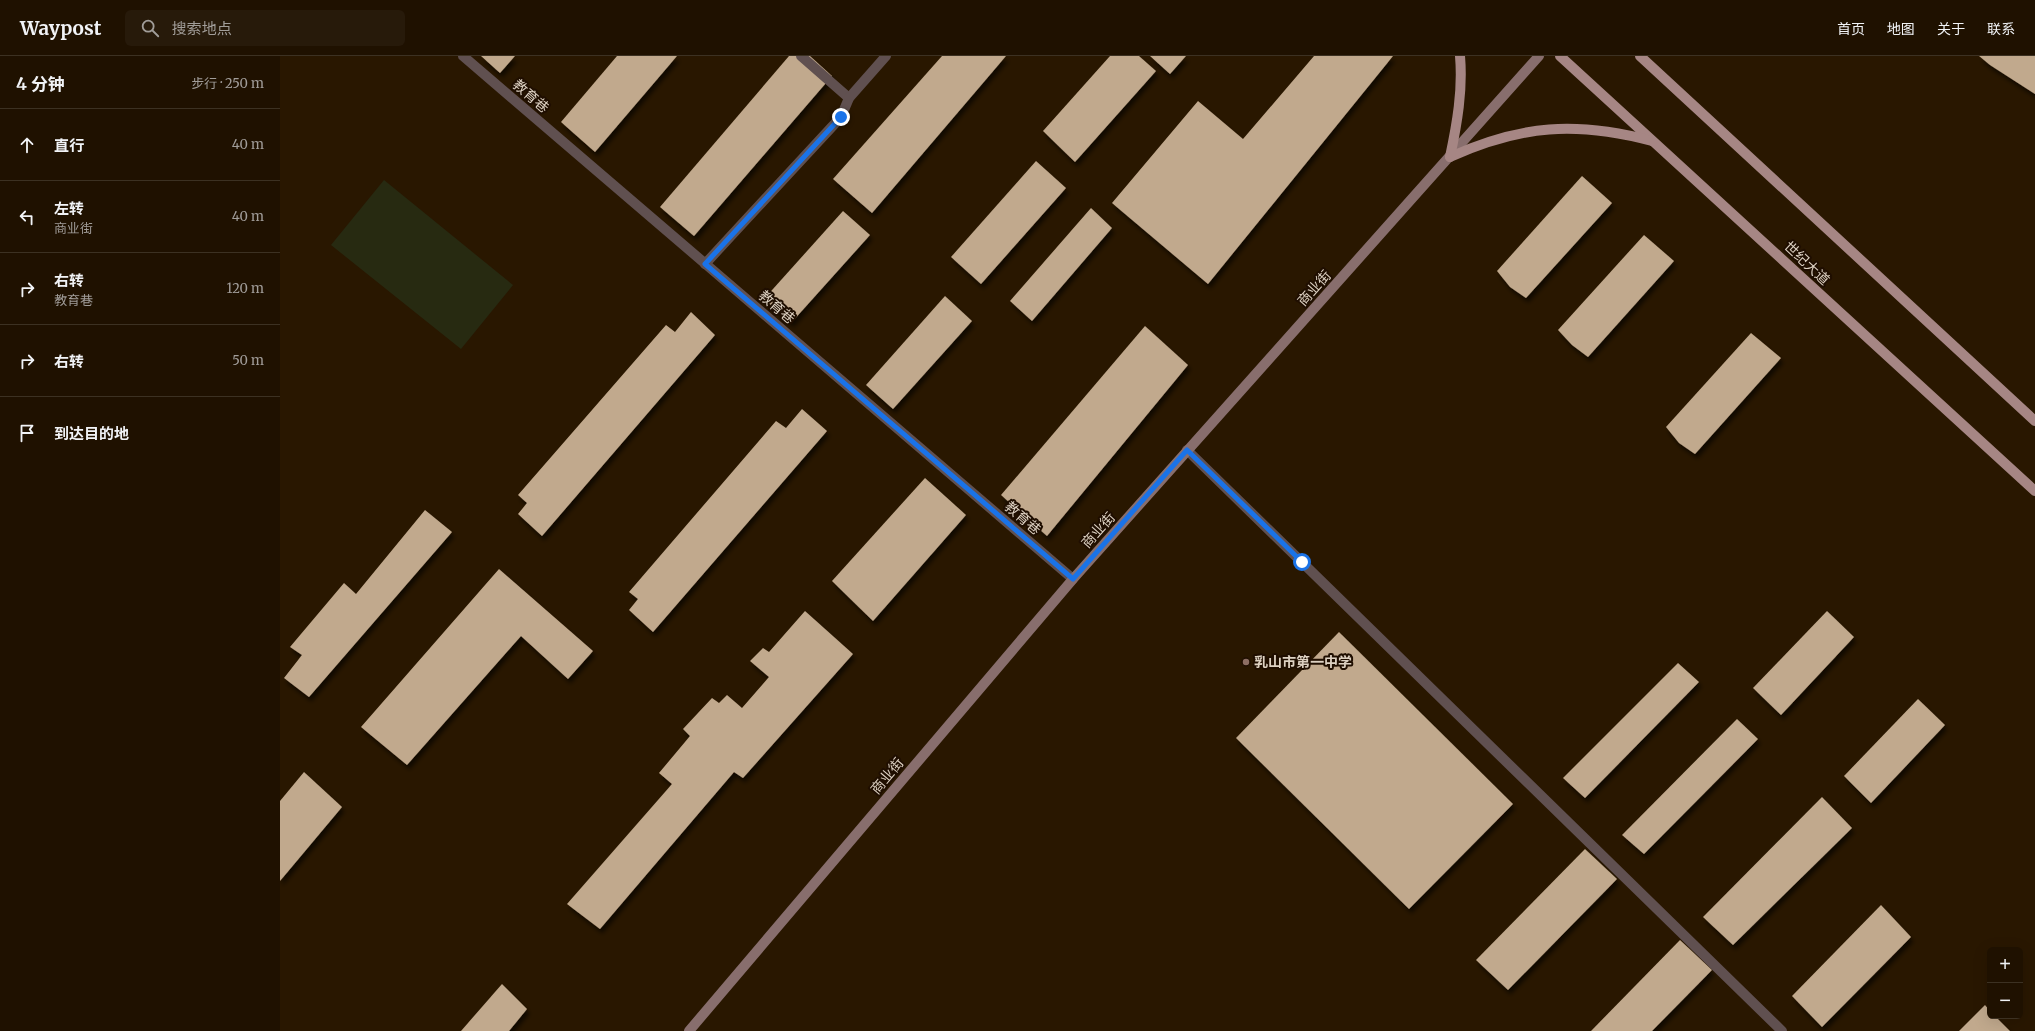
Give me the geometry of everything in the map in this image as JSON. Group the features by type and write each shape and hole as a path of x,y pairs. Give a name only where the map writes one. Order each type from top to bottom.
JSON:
{"main road":[{"path":"1450,157 1457,127 1460,97 1460,56"},
{"name":"世纪大道","path":"1560,56 2035,492"},
{"path":"1640,56 2035,421"},
{"path":"1649,56 1659,73"},
{"path":"1450,157 1503,137 1531,131 1559,128 1592,129 1624,134 1655,142"}],"street":[{"name":"教育巷","path":"463,56 1073,579"},
{"path":"801,56 849,98"},
{"path":"705,264 841,117 849,98 886,56"},
{"name":"商业街","path":"689,1031 1073,579 1450,157 1474,127 1539,56"},
{"path":"1187,450 1782,1031"}],"green space":[{"path":"384,180 513,285 461,349 331,245"}],"building":[{"path":"481,56 515,56 500,73"},
{"path":"617,56 677,56 595,152 561,122"},
{"path":"789,56 810,56 832,76 694,236 660,207"},
{"path":"942,56 1006,56 872,213 833,179"},
{"path":"1110,56 1139,56 1156,71 1075,162 1043,131"},
{"path":"1150,56 1186,56 1170,74"},
{"path":"1314,56 1393,56 1208,284 1112,203 1198,101 1243,139"},
{"path":"1979,56 2035,56 2035,94 1990,65"},
{"path":"1036,161 1066,188 981,284 951,257"},
{"path":"1582,176 1612,203 1526,298 1510,287 1497,271"},
{"path":"1091,208 1112,228 1032,321 1010,301"},
{"path":"843,211 870,235 791,323 764,299"},
{"path":"1644,235 1674,261 1588,357 1572,345 1558,330"},
{"path":"945,296 972,321 893,409 866,385"},
{"path":"691,312 715,335 542,536 518,514 527,503 518,495 666,325 675,332"},
{"path":"1145,326 1188,365 1047,536 1001,495"},
{"path":"1751,333 1781,358 1695,454 1679,443 1666,427"},
{"path":"802,409 827,431 653,632 629,610 638,599 629,592 776,421 786,428"},
{"path":"925,478 966,515 873,621 832,581"},
{"path":"425,510 452,532 309,697 284,678 302,655 290,647 344,583 356,594"},
{"path":"499,569 593,651 568,679 521,636 407,765 361,727"},
{"path":"805,611 853,654 743,778 734,772 600,929 567,904 672,784 659,773 690,736 683,729 712,698 719,703 727,695 742,708 769,677 750,661 763,648 769,652"},
{"path":"1827,611 1854,637 1781,715 1753,688"},
{"path":"1339,632 1513,804 1409,909 1236,738"},
{"path":"1678,663 1699,682 1585,798 1563,778"},
{"path":"1918,699 1945,725 1871,803 1844,776"},
{"path":"1737,719 1758,739 1644,854 1622,835"},
{"path":"304,772 342,807 280,881 280,801"},
{"path":"1822,797 1852,828 1733,945 1703,917"},
{"path":"1585,849 1617,879 1508,990 1476,960"},
{"path":"1881,905 1911,937 1822,1027 1792,996"},
{"path":"1680,940 1712,970 1652,1031 1591,1031"},
{"path":"502,984 527,1009 509,1031 461,1031"},
{"path":"1985,1005 1987,1007 1987,1019 1998,1019 2010,1031 1959,1031"}],"place":[{"name":"乳山市第一中学","path":"1246,662"}],"route":[{"path":"841,117 705,264 1073,579 1187,450 1302,562"}]}
